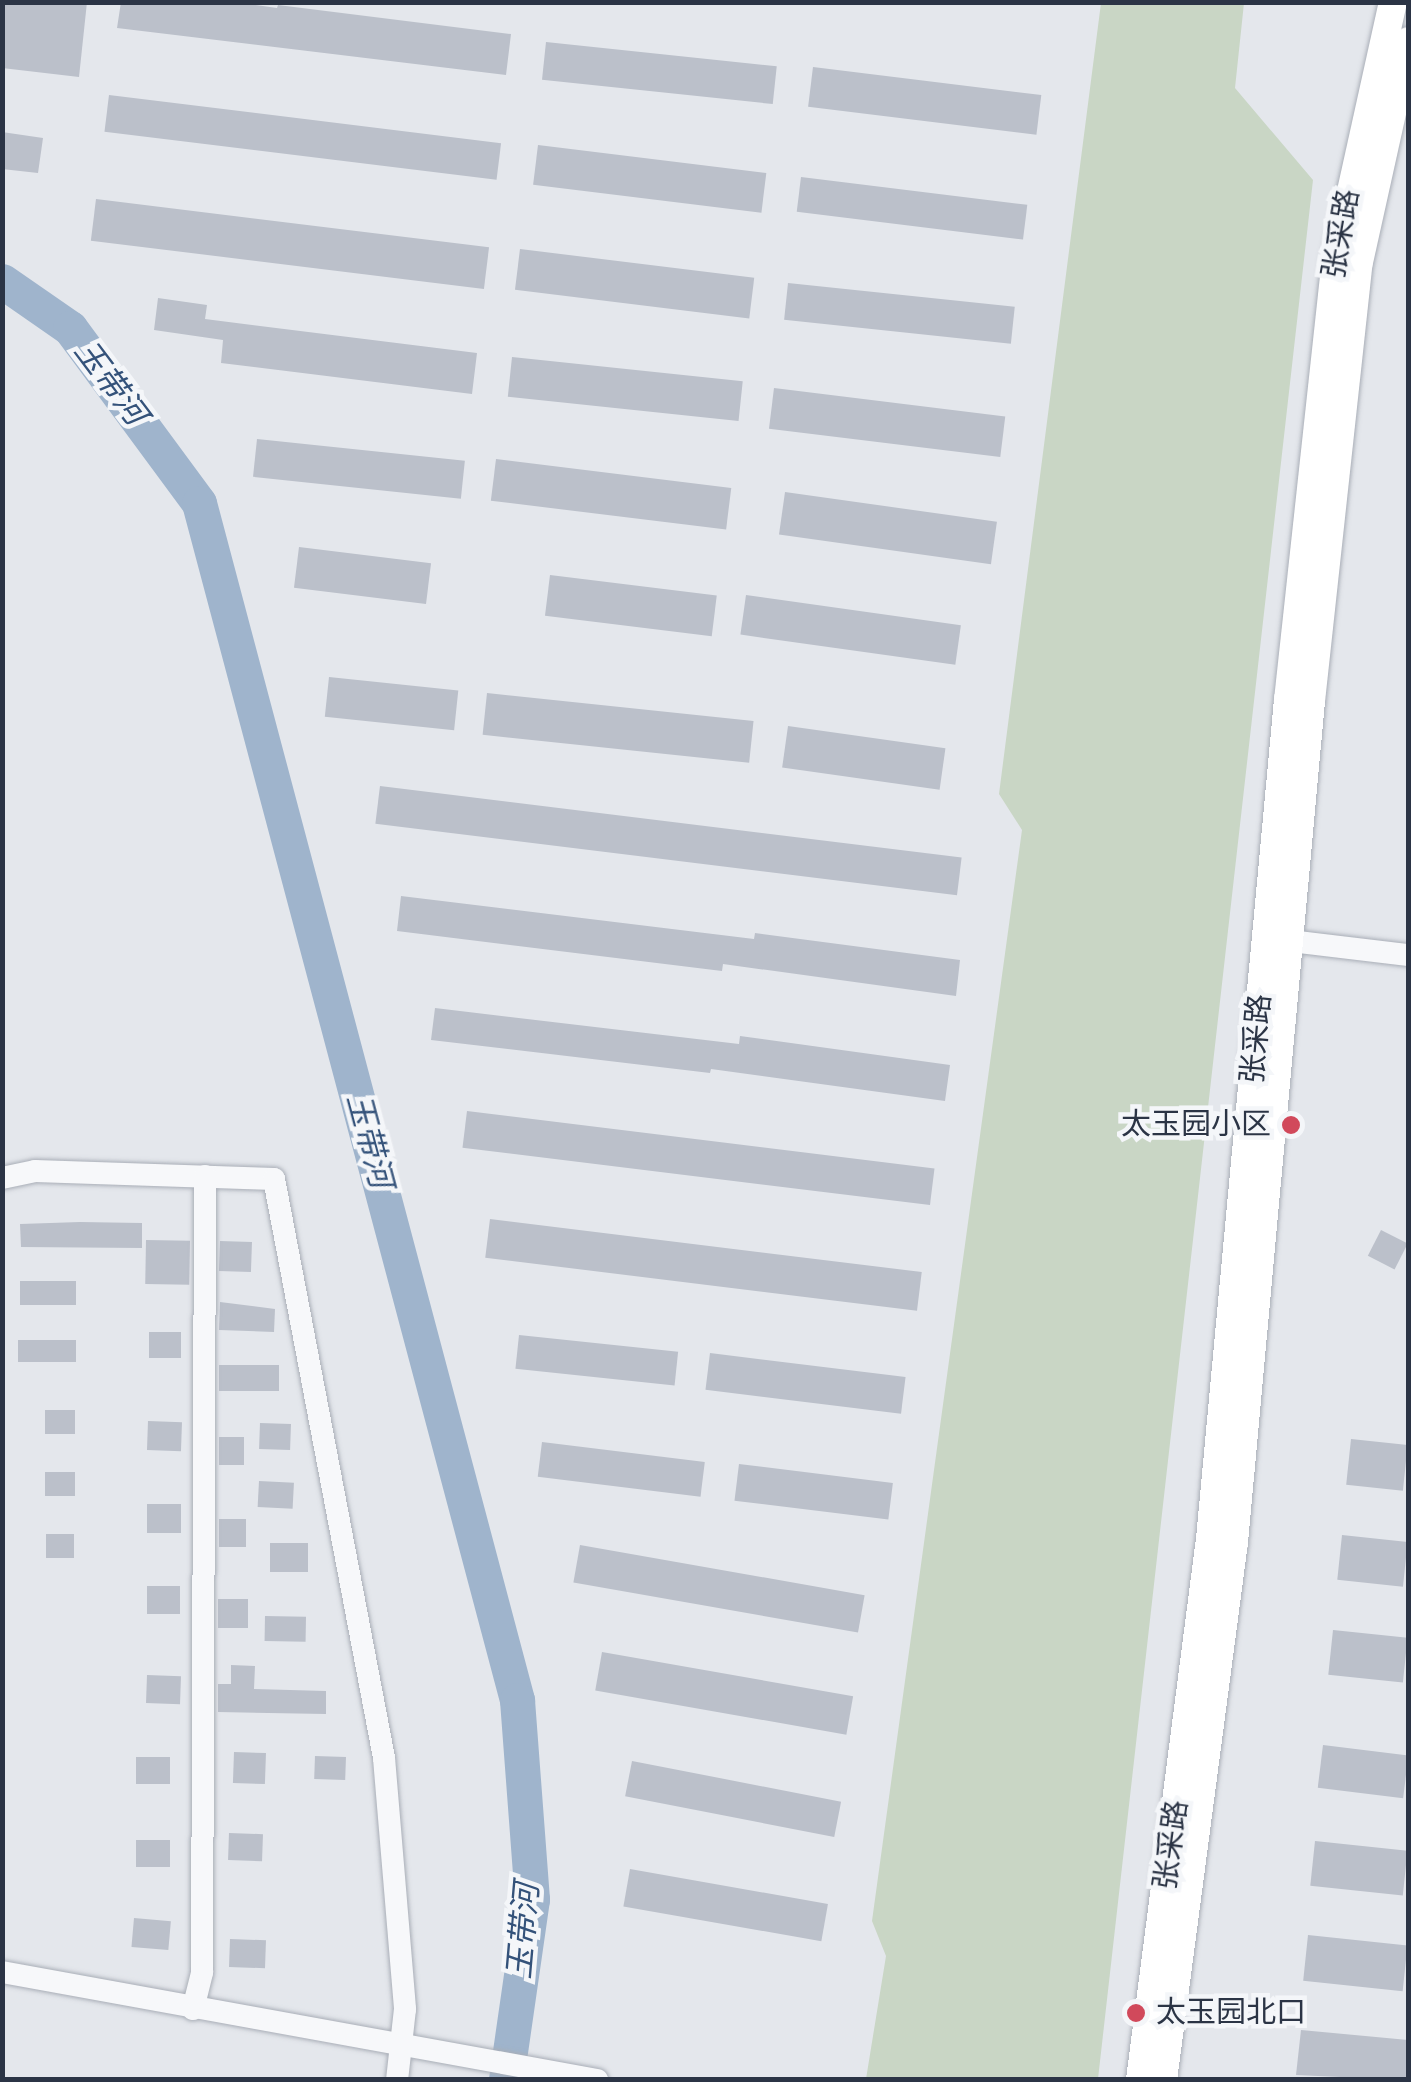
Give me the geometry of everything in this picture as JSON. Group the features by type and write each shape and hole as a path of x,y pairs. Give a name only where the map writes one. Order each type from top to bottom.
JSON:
{"main road":[{"name":"张采路","path":"1163,2080 1234,1542 1278,940 1336,259 1365,114 1393,2"},
{"name":"张采路","path":"1140,2080 1201,1618 1359,262 1408,41"}],"street":[{"path":"1278,940 1408,954"},
{"path":"2,1178 36,1170 274,1178 384,1758 405,2009 397,2080"},
{"path":"193,2009 202,1972 205,1176"},
{"path":"2,1972 596,2080"}],"green space":[{"path":"1101,3 1244,3 1235,88 1313,180 1098,2079 866,2079 886,1956 872,1921 1022,830 999,794"}],"building":[{"path":"2,2 87,2 79,77 2,68"},
{"path":"121,2 234,2 277,8 278,5 511,34 506,75 117,28"},
{"path":"546,42 777,66 773,104 542,80"},
{"path":"813,67 1041,95 1036,135 808,107"},
{"path":"109,95 501,143 497,180 104,132"},
{"path":"2,132 43,138 38,173 2,169"},
{"path":"538,145 766,173 761,213 533,185"},
{"path":"801,177 1027,205 1023,240 797,212"},
{"path":"96,199 489,247 484,289 91,241"},
{"path":"520,249 754,278 749,318 515,290"},
{"path":"788,283 1015,307 1011,344 784,320"},
{"path":"158,298 207,305 205,319 477,353 472,394 221,363 223,340 154,330"},
{"path":"512,357 743,381 739,421 508,397"},
{"path":"774,388 1005,416 1000,457 769,429"},
{"path":"257,439 465,461 461,499 253,477"},
{"path":"496,459 731,488 726,530 491,501"},
{"path":"785,492 997,522 991,564 779,535"},
{"path":"299,547 431,563 426,604 294,588"},
{"path":"550,575 717,595 712,636 545,616"},
{"path":"746,595 961,625 955,665 740,635"},
{"path":"329,677 458,691 454,730 325,717"},
{"path":"487,693 754,721 749,763 483,735"},
{"path":"788,726 945,748 940,790 782,768"},
{"path":"380,786 962,857 957,895 375,824"},
{"path":"401,896 754,939 755,933 960,960 956,996 723,964 722,971 397,931"},
{"path":"435,1008 739,1044 740,1036 950,1065 945,1101 711,1069 710,1073 431,1040"},
{"path":"467,1111 934,1168 930,1205 462,1148"},
{"path":"490,1219 922,1272 917,1311 485,1258"},
{"path":"142,1223 142,1248 21,1247 20,1224"},
{"path":"1381,1230 1408,1244 1395,1269 1368,1256"},
{"path":"146,1240 190,1241 189,1285 145,1284"},
{"path":"220,1241 252,1242 251,1272 219,1271"},
{"path":"20,1281 76,1281 76,1305 20,1305"},
{"path":"220,1302 275,1309 274,1332 219,1330"},
{"path":"149,1332 181,1332 181,1358 149,1358"},
{"path":"519,1335 678,1352 675,1386 515,1369"},
{"path":"18,1340 76,1340 76,1362 18,1362"},
{"path":"710,1353 906,1377 901,1414 705,1390"},
{"path":"219,1365 279,1365 279,1391 219,1391"},
{"path":"45,1410 75,1410 75,1434 45,1434"},
{"path":"148,1421 182,1422 181,1451 147,1450"},
{"path":"260,1423 291,1424 290,1450 259,1449"},
{"path":"219,1437 244,1437 244,1465 219,1465"},
{"path":"1351,1439 1408,1445 1403,1491 1346,1485"},
{"path":"542,1442 705,1462 701,1497 538,1477"},
{"path":"739,1464 893,1483 888,1520 734,1501"},
{"path":"45,1472 75,1472 75,1496 45,1496"},
{"path":"259,1481 294,1483 293,1509 258,1507"},
{"path":"147,1504 181,1504 181,1533 147,1533"},
{"path":"219,1519 246,1519 246,1547 219,1547"},
{"path":"46,1534 74,1534 74,1558 46,1558"},
{"path":"1342,1535 1408,1542 1403,1587 1337,1580"},
{"path":"270,1543 308,1543 308,1572 270,1572"},
{"path":"580,1545 865,1595 858,1633 573,1582"},
{"path":"147,1586 180,1586 180,1614 147,1614"},
{"path":"218,1599 248,1599 248,1628 218,1628"},
{"path":"265,1616 306,1617 306,1642 265,1641"},
{"path":"1333,1630 1408,1638 1403,1683 1328,1675"},
{"path":"602,1652 853,1696 846,1735 595,1690"},
{"path":"231,1665 255,1666 254,1689 326,1691 326,1714 218,1712 218,1684 231,1684"},
{"path":"147,1675 181,1676 180,1704 146,1703"},
{"path":"1323,1745 1408,1755 1403,1798 1318,1788"},
{"path":"234,1752 266,1753 265,1784 233,1783"},
{"path":"315,1756 346,1757 345,1780 314,1779"},
{"path":"136,1757 170,1757 170,1784 136,1784"},
{"path":"632,1761 841,1802 834,1837 625,1796"},
{"path":"229,1833 263,1834 262,1861 228,1860"},
{"path":"136,1840 170,1840 170,1867 136,1867"},
{"path":"1315,1841 1407,1851 1403,1895 1310,1886"},
{"path":"630,1869 828,1904 821,1941 623,1906"},
{"path":"134,1918 171,1921 168,1950 131,1947"},
{"path":"1308,1935 1407,1945 1403,1991 1303,1981"},
{"path":"230,1939 266,1940 265,1968 229,1967"},
{"path":"1301,2030 1408,2040 1407,2080 1296,2075"}],"waterway":[{"name":"玉带河","path":"2,281 70,328 199,503 517,1700 532,1899 506,2080"}],"place":[{"name":"太玉园小区","path":"1291,1125"},
{"name":"太玉园北口","path":"1136,2013"}]}
